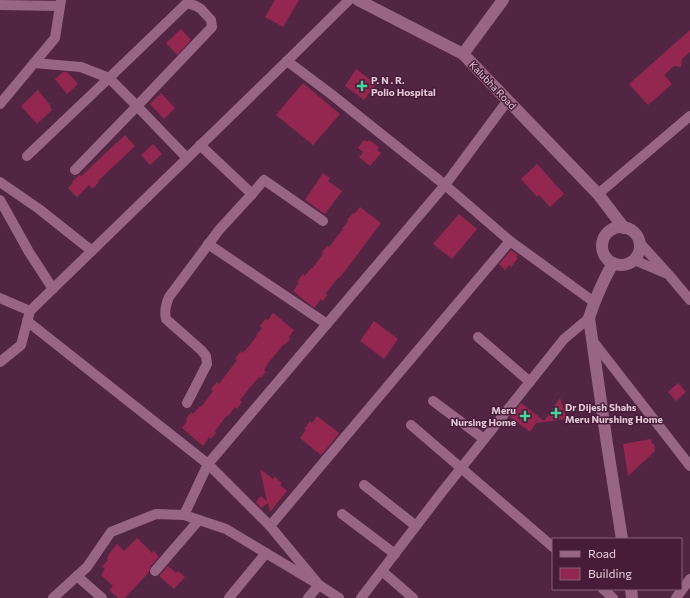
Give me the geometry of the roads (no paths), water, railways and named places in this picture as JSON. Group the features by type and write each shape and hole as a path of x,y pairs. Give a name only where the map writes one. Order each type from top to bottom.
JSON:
{"street":[{"path":"0,362 20,345 30,311 348,0"},
{"name":"Kalubha Road","path":"358,0 463,54 601,198 624,228"},
{"path":"463,54 503,0"},
{"path":"0,5 61,3 55,38 0,104"},
{"path":"27,156 187,4 201,9 211,20 212,27 75,170"},
{"path":"287,61 331,94 510,240 596,297"},
{"path":"34,63 81,67 109,78 187,158"},
{"path":"184,515 208,464 445,186 508,100"},
{"path":"610,232 601,198 690,116"},
{"path":"200,145 252,194"},
{"path":"187,403 207,364 206,356 166,319 166,307 169,297 208,244 264,180 323,221"},
{"path":"0,182 39,209 92,251"},
{"path":"0,200 29,252 53,289"},
{"path":"640,243 638,255 634,260 624,265 612,263 606,257 602,247 603,241 610,232 619,228 630,229 638,238 640,243 690,300"},
{"path":"270,526 510,240"},
{"path":"208,244 327,324"},
{"path":"596,297 604,252"},
{"path":"634,260 669,275"},
{"path":"612,263 596,297 589,318 606,444 622,538"},
{"path":"0,298 30,311"},
{"path":"361,598 461,468 564,339 589,318"},
{"path":"27,321 208,464 270,526 319,585"},
{"path":"478,337 530,382"},
{"path":"592,340 690,466"},
{"path":"433,401 484,439"},
{"path":"411,425 552,546"},
{"path":"364,486 416,526"},
{"path":"53,598 87,567 111,532 156,514 184,515 226,529 339,598"},
{"path":"342,514 395,554"},
{"path":"155,571 199,520"},
{"path":"229,598 266,553"},
{"path":"382,571 413,598"},
{"path":"77,576 102,598"},
{"path":"682,590 690,579"},
{"path":"308,598 319,585"},
{"path":"604,590 613,598"}],"place":[{"name":"P. N . R. Polio Hospital","path":"362,86"},
{"name":"Dr Dijesh Shahs Meru Nurshing Home","path":"556,413"},
{"name":"Meru Nursing Home","path":"525,416"}]}
